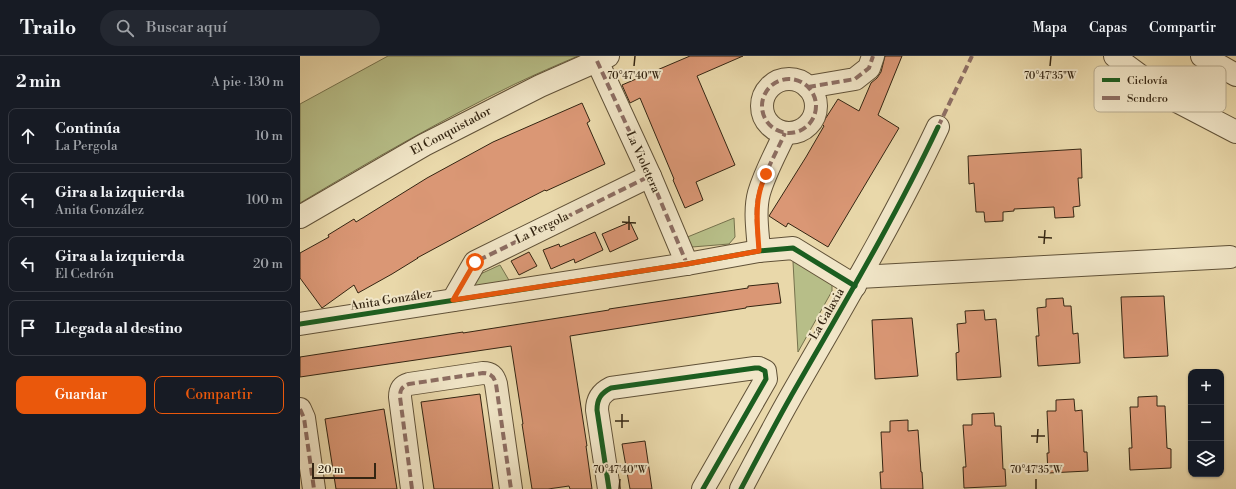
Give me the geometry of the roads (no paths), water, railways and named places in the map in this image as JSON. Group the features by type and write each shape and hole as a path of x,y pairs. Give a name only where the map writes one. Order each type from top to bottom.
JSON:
{"street":[{"path":"808,87 855,79 869,68 874,56"},
{"path":"1116,56 1127,66"},
{"path":"1202,56 1220,66"},
{"name":"La Violetera","path":"603,58 687,264"},
{"name":"El Conquistador","path":"300,218 424,145 540,86 603,58"},
{"path":"1226,69 1236,75"},
{"path":"792,79 808,87 814,94 816,104 815,113 805,128 792,133 785,133 770,126 762,110 762,103 770,86 782,80 792,79"},
{"path":"1199,112 1236,132"},
{"name":"La Galaxia","path":"741,489 789,400 857,282 938,127"},
{"path":"759,251 757,222 759,194 766,174 785,133"},
{"name":"La Pergola","path":"453,300 475,262 650,176"},
{"name":"Anita González","path":"300,324 687,264 759,251 793,248 857,282"},
{"path":"857,282 1230,258"},
{"path":"609,489 597,410 599,396 604,391 611,388 740,370 755,368 762,369 765,372 766,379 702,489"},
{"path":"412,489 400,397 402,388 409,384 488,373 495,379 496,384 511,489"},
{"path":"300,409 304,418 314,489"}]}
